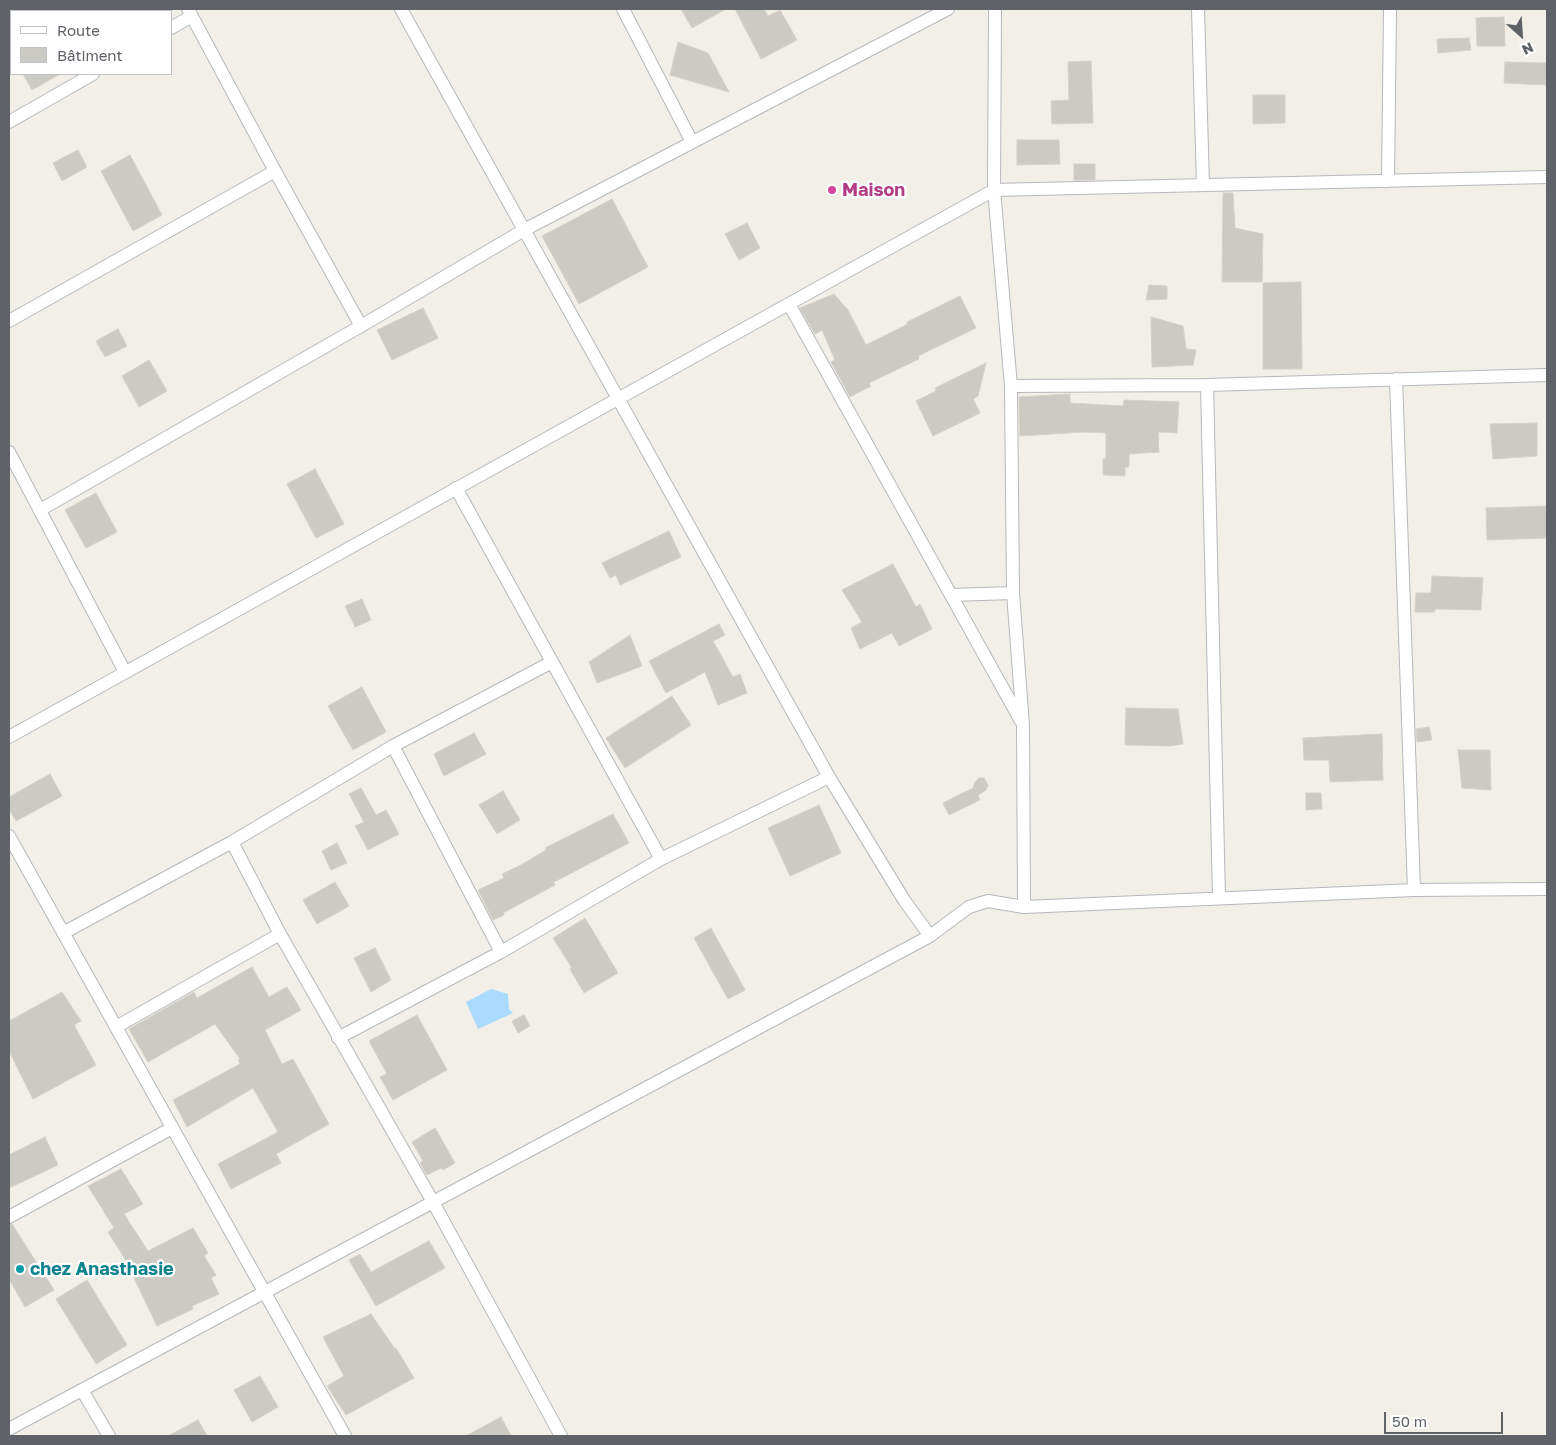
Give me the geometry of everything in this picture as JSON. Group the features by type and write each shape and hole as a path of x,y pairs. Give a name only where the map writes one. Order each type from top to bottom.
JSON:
{"street":[{"path":"401,9 829,776 904,900 930,936"},
{"path":"623,9 692,142"},
{"path":"40,510 524,230 948,9"},
{"path":"995,9 994,190 1011,386 1013,593 1024,725 1024,907"},
{"path":"1198,9 1203,185"},
{"path":"1388,181 1390,9"},
{"path":"172,27 190,12 361,326"},
{"path":"9,122 91,75"},
{"path":"9,320 275,171"},
{"path":"9,736 994,190 1547,177"},
{"path":"789,304 1024,725"},
{"path":"1011,386 1207,386 1547,375"},
{"path":"1396,379 1414,890"},
{"path":"1207,386 1219,898"},
{"path":"9,452 125,672"},
{"path":"456,488 661,859"},
{"path":"951,595 1013,593"},
{"path":"63,933 232,842 393,746 552,662"},
{"path":"393,746 501,952"},
{"path":"338,1038 501,952 661,859 829,776"},
{"path":"9,836 345,1436"},
{"path":"232,842 280,934 433,1202 561,1436"},
{"path":"9,1429 930,936 969,907 988,901 1024,907 1414,890 1547,889"},
{"path":"116,1027 280,934"},
{"path":"9,1217 172,1128"},
{"path":"82,1390 109,1436"}],"water":[{"path":"491,989 508,994 509,1009 513,1013 478,1029 466,1002"}],"building":[{"path":"681,9 726,9 692,28"},
{"path":"735,9 764,9 768,16 780,10 797,40 761,59"},
{"path":"1504,17 1505,46 1477,46 1476,18"},
{"path":"1469,38 1471,50 1438,53 1437,39"},
{"path":"678,42 708,53 729,92 670,75"},
{"path":"1091,61 1093,123 1052,124 1051,101 1069,100 1068,62"},
{"path":"1505,62 1547,63 1546,85 1504,83"},
{"path":"24,75 58,75 32,90"},
{"path":"1253,95 1285,95 1285,123 1253,124"},
{"path":"1017,140 1059,140 1060,164 1017,165"},
{"path":"78,150 87,167 62,181 53,163"},
{"path":"130,155 162,215 133,231 101,171"},
{"path":"1074,164 1095,164 1095,180 1074,180"},
{"path":"1223,193 1233,193 1235,228 1263,234 1262,282 1222,282"},
{"path":"612,199 648,267 579,304 542,236"},
{"path":"747,223 760,248 739,260 725,234"},
{"path":"1301,282 1302,369 1263,369 1263,283"},
{"path":"1149,285 1167,286 1167,299 1146,300"},
{"path":"834,294 848,310 866,345 960,296 976,328 918,356 919,359 869,383 871,386 850,397 831,362 835,360 822,330 815,334 800,308"},
{"path":"423,308 438,338 392,360 377,330"},
{"path":"1151,317 1183,326 1186,349 1196,350 1193,365 1152,367"},
{"path":"118,329 127,346 105,357 96,341"},
{"path":"149,360 167,391 139,407 122,376"},
{"path":"986,363 978,396 973,399 980,413 933,436 916,401 936,391 935,388"},
{"path":"1070,394 1070,403 1123,406 1124,400 1179,402 1177,433 1158,432 1159,452 1129,454 1129,467 1125,467 1125,476 1103,475 1103,459 1106,459 1106,433 1083,432 1020,436 1019,397"},
{"path":"1537,423 1537,456 1493,459 1490,424"},
{"path":"315,469 344,524 316,538 287,484"},
{"path":"96,493 117,532 86,548 65,510"},
{"path":"1547,506 1547,538 1487,540 1486,508"},
{"path":"669,531 681,557 620,585 616,575 610,578 602,563"},
{"path":"893,564 916,607 920,604 932,629 899,646 892,633 860,649 851,628 862,622 842,590"},
{"path":"1432,576 1483,578 1481,610 1435,609 1435,612 1415,612 1416,593 1431,593"},
{"path":"362,599 371,620 355,627 345,606"},
{"path":"719,624 725,635 713,641 733,677 740,674 747,693 718,705 705,672 666,693 649,661"},
{"path":"630,635 642,666 597,683 589,662"},
{"path":"362,687 386,732 353,750 328,706"},
{"path":"672,696 691,725 625,768 606,738"},
{"path":"1126,708 1178,709 1183,744 1170,746 1125,745"},
{"path":"1429,727 1432,740 1417,742 1416,729"},
{"path":"474,733 486,754 444,776 434,754"},
{"path":"1382,734 1383,780 1330,782 1329,760 1304,760 1303,738"},
{"path":"1458,750 1490,750 1491,790 1462,788"},
{"path":"50,774 62,796 16,821 9,809 9,797"},
{"path":"979,778 984,778 988,785 986,790 978,795 980,800 949,815 943,803 973,788"},
{"path":"361,788 376,815 386,810 399,834 368,850 355,826 364,822 349,794"},
{"path":"503,791 520,820 497,834 479,805"},
{"path":"1306,793 1321,793 1322,809 1306,810"},
{"path":"819,805 841,853 790,876 768,828"},
{"path":"613,814 629,843 554,882 555,885 493,920 478,890 504,878 502,874 546,850 545,848"},
{"path":"337,843 347,863 331,870 322,851"},
{"path":"335,882 349,906 317,924 303,900"},
{"path":"585,918 618,973 584,993 570,969 572,968 553,938"},
{"path":"711,928 745,990 728,999 694,938"},
{"path":"375,948 391,980 371,992 354,958"},
{"path":"252,967 269,997 287,987 301,1010 265,1030 282,1064 293,1059 329,1124 276,1154 281,1163 231,1189 218,1164 278,1132 253,1088 187,1127 173,1100 240,1064 238,1060 240,1059 215,1024 148,1062 129,1029 194,992 197,998"},
{"path":"62,992 81,1021 74,1025 96,1065 33,1099 9,1051 9,1021"},
{"path":"417,1015 447,1070 393,1100 380,1077 387,1074 369,1041"},
{"path":"524,1015 530,1026 518,1033 512,1021"},
{"path":"435,1128 455,1163 443,1170 441,1168 427,1175 420,1163 423,1161 412,1142"},
{"path":"45,1137 58,1165 9,1188 9,1155"},
{"path":"121,1169 143,1204 124,1214 148,1251 193,1228 208,1253 204,1256 216,1275 211,1278 219,1294 192,1306 193,1309 157,1326 125,1259 108,1232 114,1228 88,1186"},
{"path":"12,1224 54,1290 25,1307 9,1279 9,1225"},
{"path":"429,1241 445,1268 376,1306 349,1260 360,1254 371,1272"},
{"path":"87,1280 127,1345 96,1364 56,1299"},
{"path":"371,1314 396,1348 414,1378 346,1415 327,1386 344,1376 323,1337"},
{"path":"260,1376 278,1407 252,1422 234,1390"},
{"path":"501,1417 511,1436 466,1436"},
{"path":"198,1420 207,1436 168,1436"}],"place":[{"name":"Maison","path":"832,190"},
{"name":"chez Anasthasie","path":"20,1269"}]}
